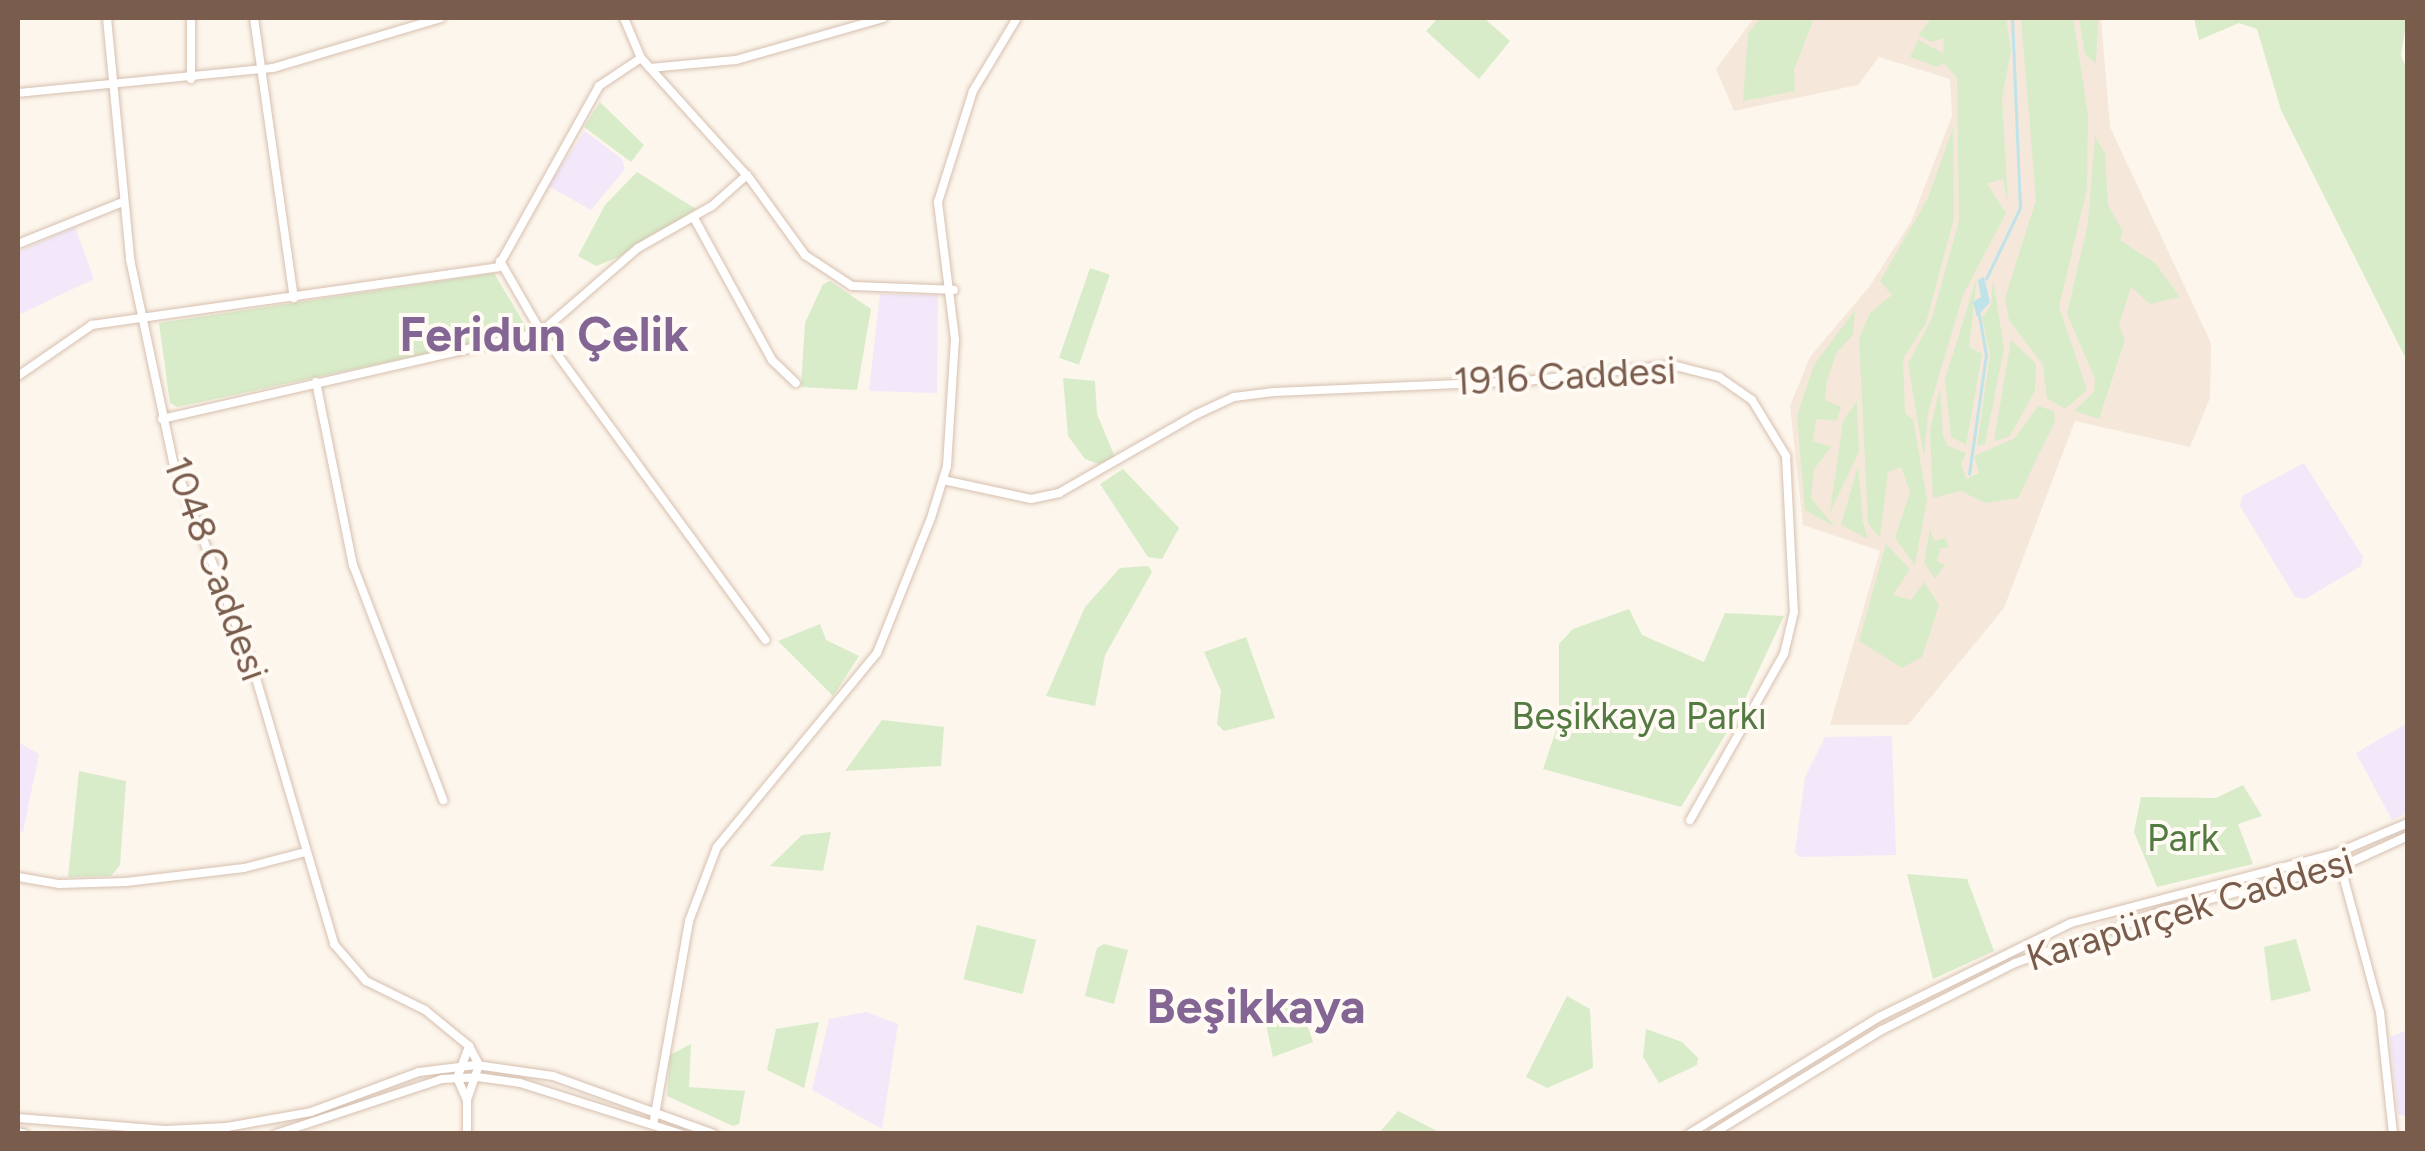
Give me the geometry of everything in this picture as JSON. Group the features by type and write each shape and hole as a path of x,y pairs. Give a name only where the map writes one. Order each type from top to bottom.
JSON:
{"street":[{"name":"1048 Caddesi","path":"107,18 110,88 139,317 162,419 253,668 304,852 343,956 366,981 425,1010 469,1046 478,1071"},
{"path":"191,18 192,79"},
{"path":"254,18 257,70 294,298"},
{"path":"18,94 110,88 257,70 441,18"},
{"path":"624,18 641,58 747,175 804,255 852,286 954,290"},
{"path":"650,68 736,60 883,18"},
{"path":"654,1120 689,921 717,847 877,653 943,480 953,402 954,290 938,202 973,91 1016,18"},
{"path":"18,376 73,334 139,317 498,268 598,86 641,58"},
{"path":"162,419 541,332 638,248 694,218 747,175"},
{"path":"18,244 124,202"},
{"path":"694,218 772,360 796,383"},
{"path":"500,261 541,332 766,640"},
{"name":"1916 Caddesi","path":"943,480 1031,499 1060,493 1195,415 1234,398 1274,392 1526,381 1672,365 1718,378 1752,400 1786,456 1794,612 1784,654 1690,820"},
{"path":"316,382 354,565 442,800"},
{"name":"Karapürçek Caddesi","path":"1689,1134 1879,1017 2071,922 2338,853 2408,823"},
{"name":"Karapürçek Caddesi","path":"1712,1134 1882,1030 2015,963 2166,910 2342,866 2408,836"},
{"path":"18,877 126,882 244,868 304,852"},
{"path":"2338,853 2380,1012 2393,1134"},
{"path":"468,1134 467,1100 457,1072 469,1046"},
{"path":"467,1100 478,1071"},
{"path":"478,1071 654,1120 681,1134"},
{"path":"18,1118 227,1127 285,1118 419,1072 478,1071 553,1076 656,1108 714,1134"},
{"path":"276,1134 457,1072"},
{"path":"44,1121 44,1134"}],"shaded area":[{"path":"1754,18 2101,18 2110,127 2211,343 2210,398 2190,447 2075,421 2004,608 1908,725 1830,725 1880,551 1803,525 1790,406 1810,357 1869,287 1911,222 1952,116 1950,79 1879,57 1858,85 1734,111 1716,69"},
{"path":"585,131 622,159 625,169 591,210 548,186"},
{"path":"75,227 94,279 18,315 18,252"},
{"path":"880,294 938,295 937,393 869,391"},
{"path":"2304,463 2363,557 2361,566 2305,599 2295,597 2240,506 2242,496"},
{"path":"2407,723 2407,813 2392,820 2356,753"},
{"path":"1892,736 1896,855 1800,857 1795,852 1805,777 1825,737"},
{"path":"18,742 39,754 23,832 18,830"},
{"path":"866,1012 898,1024 882,1129 812,1090 829,1019"},
{"path":"2408,1030 2407,1117 2398,1114 2390,1037"}],"green space":[{"path":"1438,18 1484,18 1510,41 1479,79 1426,31"},
{"path":"1761,18 1814,18 1794,70 1795,91 1743,101 1748,33"},
{"path":"1932,18 2006,18 2011,50 2002,98 2008,203 2003,179 1987,184 2006,213 1963,295 1928,413 1924,457 1908,364 1932,318 1959,221 1957,78 1944,63 1937,67 1910,57 1918,40 1943,53 1944,38 1931,42 1918,35"},
{"path":"2021,18 2073,18 2088,114 2087,188 2059,307 2087,390 2065,409 2047,398 2043,365 2009,320 2005,298 2036,200"},
{"path":"2079,18 2098,18 2096,64 2085,54"},
{"path":"2194,18 2407,18 2401,55 2408,73 2407,361 2281,110 2257,29 2239,23 2199,40"},
{"path":"600,102 644,145 631,162 584,127"},
{"path":"1953,128 1954,218 1926,323 1903,359 1905,413 1913,420 1927,499 1915,565 1895,538 1910,492 1901,467 1888,472 1880,538 1868,523 1859,339 1870,313 1892,295 1880,281 1928,198"},
{"path":"2095,136 2105,154 2108,205 2123,231 2120,240 2155,263 2180,297 2150,304 2131,287 2119,325 2125,340 2099,419 2074,411 2094,392 2095,379 2067,314 2088,223"},
{"path":"637,172 696,209 619,257 596,266 578,256 605,205"},
{"path":"1090,268 1110,275 1079,365 1059,358"},
{"path":"494,273 529,332 177,407 170,403 159,323"},
{"path":"1977,277 1969,347 1982,354 1966,445 1951,437 1945,379"},
{"path":"1993,279 2004,348 1985,444 1977,446 1990,354 1982,318 1991,305"},
{"path":"830,281 871,309 857,390 801,387 805,323 823,284"},
{"path":"1855,310 1853,335 1837,352 1827,380 1825,400 1841,407 1837,421 1816,419 1813,441 1831,447 1814,469 1811,498 1835,527 1805,510 1797,416 1814,365"},
{"path":"2011,340 2036,364 2035,391 2009,437 1994,441"},
{"path":"1063,378 1095,381 1097,414 1115,457 1099,464 1085,459 1068,436"},
{"path":"1940,388 1943,436 1948,446 1966,453 1961,464 1966,479 1979,473 1974,456 2015,438 2038,406 2054,411 2055,421 2018,498 1985,503 1961,491 1933,498 1930,430"},
{"path":"1857,401 1859,452 1830,512 1843,421"},
{"path":"1858,466 1863,522 1868,539 1841,525"},
{"path":"1123,469 1179,528 1162,559 1148,557 1100,484"},
{"path":"1930,529 1934,541 1946,538 1948,548 1940,548 1937,561 1945,565 1935,579 1924,562"},
{"path":"1886,544 1910,569 1893,595 1911,600 1924,582 1939,605 1922,657 1902,668 1859,641"},
{"path":"1148,566 1152,572 1105,655 1095,706 1046,696 1085,607 1120,568"},
{"name":"Beşikkaya Parkı","path":"1629,609 1642,635 1704,662 1725,613 1784,616 1737,716 1681,807 1543,769 1559,722 1559,644 1573,629"},
{"path":"820,624 826,640 859,656 833,696 778,641"},
{"path":"1246,637 1275,718 1224,731 1217,724 1221,691 1204,652"},
{"path":"882,720 944,727 941,766 845,771"},
{"path":"79,771 126,781 120,865 111,876 68,877"},
{"name":"Park","path":"2243,785 2262,816 2238,824 2253,864 2157,887 2134,832 2141,797 2216,798"},
{"path":"831,832 823,871 770,866 802,835"},
{"path":"1907,874 1967,879 1994,951 1933,979"},
{"path":"977,925 1036,940 1023,994 963,979"},
{"path":"2296,939 2311,991 2271,1001 2264,947"},
{"path":"1104,944 1128,950 1114,1004 1085,996 1097,948"},
{"path":"1567,996 1590,1009 1593,1068 1547,1088 1526,1077"},
{"path":"1299,1001 1313,1042 1273,1057 1264,1015"},
{"path":"819,1022 804,1088 767,1070 776,1029"},
{"path":"1646,1029 1682,1042 1698,1058 1697,1065 1659,1083 1643,1057"},
{"path":"691,1044 689,1087 745,1091 739,1124 733,1126 667,1096 670,1055"},
{"path":"1398,1111 1441,1133 1379,1133"}],"water":[{"path":"1984,277 1990,302 1977,317 1973,302 1981,297 1978,280"}],"waterway":[{"path":"1986,279 2020,208 2012,18"},
{"path":"1969,474 1986,355 1979,316"}],"district":[{"name":"Feridun Çelik","path":"544,335"},
{"name":"Beşikkaya","path":"1256,1007"}]}
